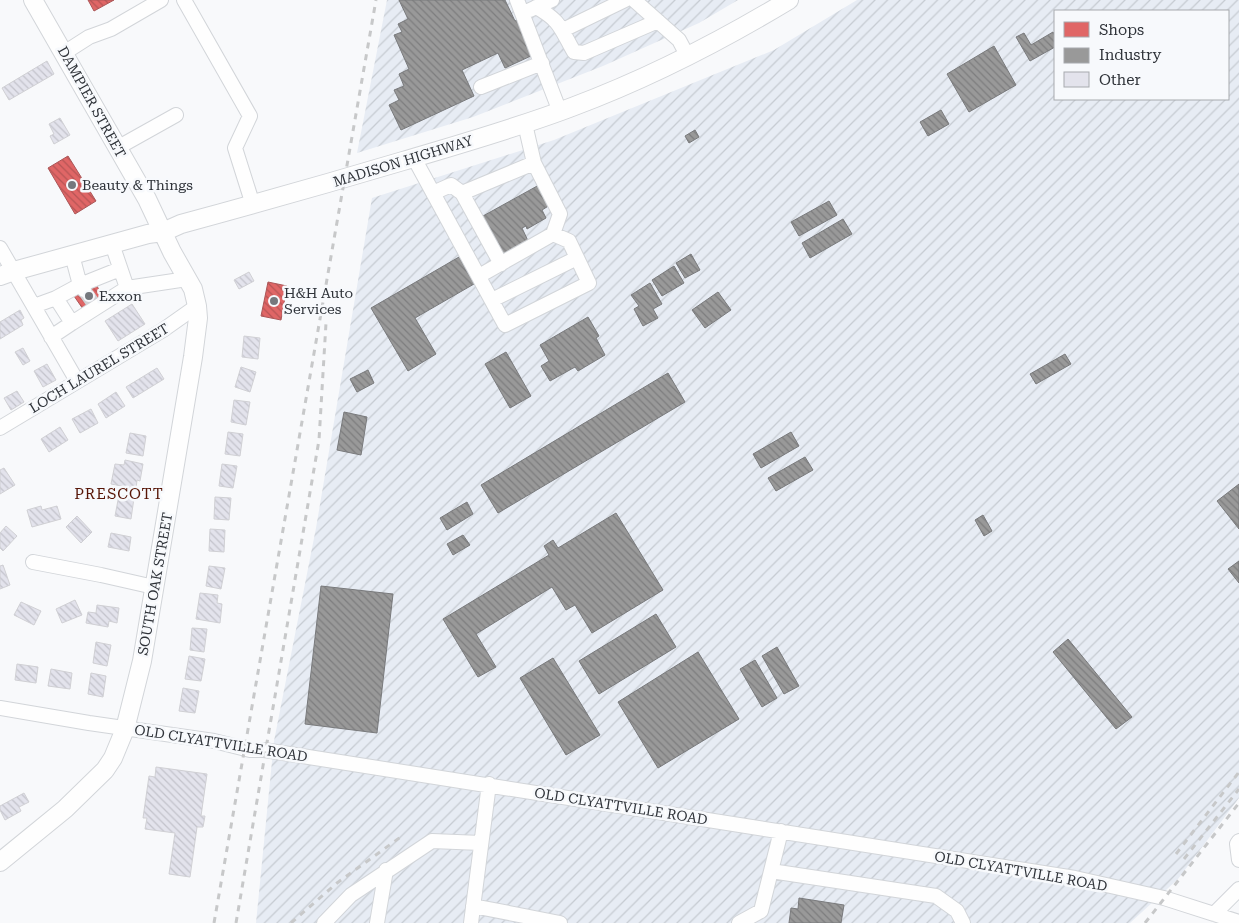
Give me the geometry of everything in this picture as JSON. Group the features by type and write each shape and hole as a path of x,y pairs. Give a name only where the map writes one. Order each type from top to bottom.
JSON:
{"main road":[{"name":"DAMPIER STREET","path":"34,0 147,199 163,232"},
{"name":"MADISON HIGHWAY","path":"7,274 148,234 163,232 181,224 414,158 560,112 606,93 728,35 789,0"},
{"name":"SOUTH OAK STREET","path":"0,862 65,808 105,770 113,758 125,729 142,661 198,318 193,289 163,232"}],"street":[{"path":"64,52 89,37 111,29 161,0"},
{"path":"184,0 250,116 235,148 253,205"},
{"path":"552,0 536,7 520,7 560,112"},
{"path":"563,30 625,0"},
{"path":"634,0 679,40 687,55"},
{"path":"536,7 552,16 563,30 574,52 584,53 658,21"},
{"path":"481,87 542,63"},
{"path":"117,148 176,116"},
{"path":"479,276 553,234 560,214 534,163 525,124"},
{"path":"414,158 505,325 588,283 570,241 553,234"},
{"path":"462,193 534,163"},
{"path":"433,193 451,185 462,193 501,264"},
{"path":"112,244 127,288"},
{"path":"0,248 7,274 34,306 77,381"},
{"path":"72,255 82,287"},
{"path":"492,300 577,258"},
{"path":"34,306 82,287 120,269"},
{"path":"52,337 94,306 127,288 187,279"},
{"path":"56,298 72,323"},
{"name":"LOCH LAUREL STREET","path":"0,428 163,330 197,306"},
{"path":"33,562 154,587"},
{"name":"OLD CLYATTVILLE ROAD","path":"0,708 125,729 214,741 250,750 264,750 489,784 1075,878 1164,898 1239,922"},
{"path":"470,923 489,784"},
{"path":"739,923 761,917 781,831"},
{"path":"324,923 351,895 432,841 481,844"},
{"path":"1239,841 1237,844 1239,860"},
{"path":"377,923 386,870"},
{"path":"771,871 936,896 958,911 963,923"},
{"path":"1214,914 1239,889"},
{"path":"473,906 560,923"}],"shaded area":[{"path":"387,0 738,0 699,23 603,66 473,117 357,153"},
{"path":"857,0 1239,0 1239,798 1178,879 1130,923 256,923 274,741 316,528 372,198 554,140 774,50"}],"building: Shops":[{"path":"88,0 114,0 94,11"},
{"name":"Beauty & Things","path":"68,156 96,201 75,214 48,168"},
{"name":"H&H Auto Services","path":"268,282 287,286 281,320 261,316"},
{"name":"Exxon","path":"95,283 103,296 83,309 74,296"}],"building: Industry":[{"path":"399,0 505,0 515,21 517,20 533,55 505,68 498,53 462,70 474,96 401,130 389,105 399,100 394,90 404,86 399,74 409,69 394,35 402,32 398,24 408,19"},
{"path":"1053,32 1054,34 1054,48 1030,61 1016,37 1024,33 1031,45"},
{"path":"994,46 1016,85 969,112 947,74"},
{"path":"941,110 949,124 928,136 920,122"},
{"path":"695,130 699,137 689,143 685,136"},
{"path":"539,185 550,205 542,210 546,218 527,229 526,226 522,228 529,243 505,256 483,216"},
{"path":"829,201 837,215 799,236 791,222"},
{"path":"843,219 852,234 810,258 802,243"},
{"path":"691,254 700,270 685,278 676,263"},
{"path":"459,257 474,284 415,318 436,354 408,371 371,308"},
{"path":"674,266 684,283 662,296 652,280"},
{"path":"650,283 662,304 653,309 658,318 643,326 634,309 639,306 631,295"},
{"path":"718,292 731,310 705,328 692,310"},
{"path":"588,317 599,336 596,338 605,355 578,371 575,367 550,381 541,366 549,361 540,345"},
{"path":"506,352 531,396 510,408 485,364"},
{"path":"1065,354 1071,364 1036,384 1030,374"},
{"path":"368,370 374,383 357,392 350,379"},
{"path":"668,373 685,402 498,513 481,485"},
{"path":"344,412 367,417 361,455 337,450"},
{"path":"791,432 799,446 761,468 753,454"},
{"path":"805,457 813,470 776,491 768,478"},
{"path":"1239,484 1239,529 1217,501"},
{"path":"467,502 473,514 447,530 440,518"},
{"path":"616,513 663,590 592,633 575,605 566,610 552,587 476,634 496,667 478,677 443,619 549,555 544,546 553,540 558,548"},
{"path":"983,515 992,531 984,536 975,520"},
{"path":"463,535 470,545 453,555 447,544"},
{"path":"1239,561 1239,583 1228,569"},
{"path":"321,586 393,594 377,733 305,724"},
{"path":"656,614 676,647 599,694 579,661"},
{"path":"1068,639 1132,717 1116,729 1053,652"},
{"path":"777,647 799,686 784,694 762,656"},
{"path":"698,652 739,719 658,768 618,702"},
{"path":"553,658 600,735 566,755 520,678"},
{"path":"755,660 777,698 762,707 740,669"},
{"path":"799,898 844,905 841,923 789,923 791,908 798,909"}],"building: Other":[{"path":"47,61 54,74 9,100 2,88"},
{"path":"60,118 70,135 54,144 50,136 54,134 49,124"},
{"path":"249,272 254,281 239,289 234,280"},
{"path":"132,304 145,324 118,341 105,321"},
{"path":"20,310 24,318 21,320 23,325 0,339 0,322"},
{"path":"244,336 260,338 258,359 242,357"},
{"path":"23,348 30,361 23,365 15,352"},
{"path":"47,364 56,380 43,387 34,371"},
{"path":"241,367 256,372 250,392 235,387"},
{"path":"157,368 164,379 133,398 126,387"},
{"path":"17,391 24,402 11,410 4,398"},
{"path":"116,392 125,406 106,418 98,404"},
{"path":"234,400 250,402 246,425 231,422"},
{"path":"91,409 98,423 80,433 72,419"},
{"path":"60,427 68,440 49,452 41,439"},
{"path":"228,432 243,434 240,456 225,454"},
{"path":"130,433 146,436 143,456 126,453"},
{"path":"125,460 143,464 140,481 137,480 136,489 111,484 115,464 124,465"},
{"path":"222,464 237,466 233,488 219,486"},
{"path":"4,468 15,485 0,494 0,470"},
{"path":"119,495 134,498 131,519 115,516"},
{"path":"215,497 231,498 229,520 214,519"},
{"path":"41,506 42,510 57,506 61,519 32,527 27,510"},
{"path":"77,516 92,532 81,543 66,527"},
{"path":"6,526 17,536 3,551 0,548 0,533"},
{"path":"210,529 225,530 224,552 209,551"},
{"path":"111,533 131,537 129,551 108,547"},
{"path":"3,565 10,585 0,589 0,566"},
{"path":"209,566 225,568 221,589 206,586"},
{"path":"200,593 218,595 217,603 222,604 220,623 196,619"},
{"path":"75,600 82,615 62,623 56,609"},
{"path":"21,602 41,611 34,625 14,615"},
{"path":"97,605 119,608 117,623 109,621 108,627 86,623 88,612 96,613"},
{"path":"192,628 207,629 204,652 190,650"},
{"path":"96,642 111,645 107,666 93,663"},
{"path":"189,656 205,659 201,681 185,679"},
{"path":"17,664 38,667 36,683 15,680"},
{"path":"51,669 72,673 70,689 48,686"},
{"path":"91,673 106,676 103,697 88,694"},
{"path":"183,688 199,691 195,713 179,711"},
{"path":"156,767 207,774 201,816 205,816 203,827 197,827 190,877 169,874 175,833 145,829 147,818 143,818 149,776 155,777"},
{"path":"24,793 29,802 19,807 21,811 5,820 0,806"}],"tunnel":[{"path":"84,290 93,303"}],"railway":[{"path":"214,923 376,0"},
{"path":"236,923 319,440 326,323"},
{"path":"1176,854 1239,772"},
{"path":"1184,859 1239,789"},
{"path":"1145,923 1239,803"},
{"path":"291,923 337,883 402,836"}],"place":[{"name":"Beauty & Things","path":"72,185"},
{"name":"Exxon","path":"89,296"},
{"name":"H&H Auto Services","path":"274,301"}],"district":[{"name":"PRESCOTT","path":"119,494"}]}
